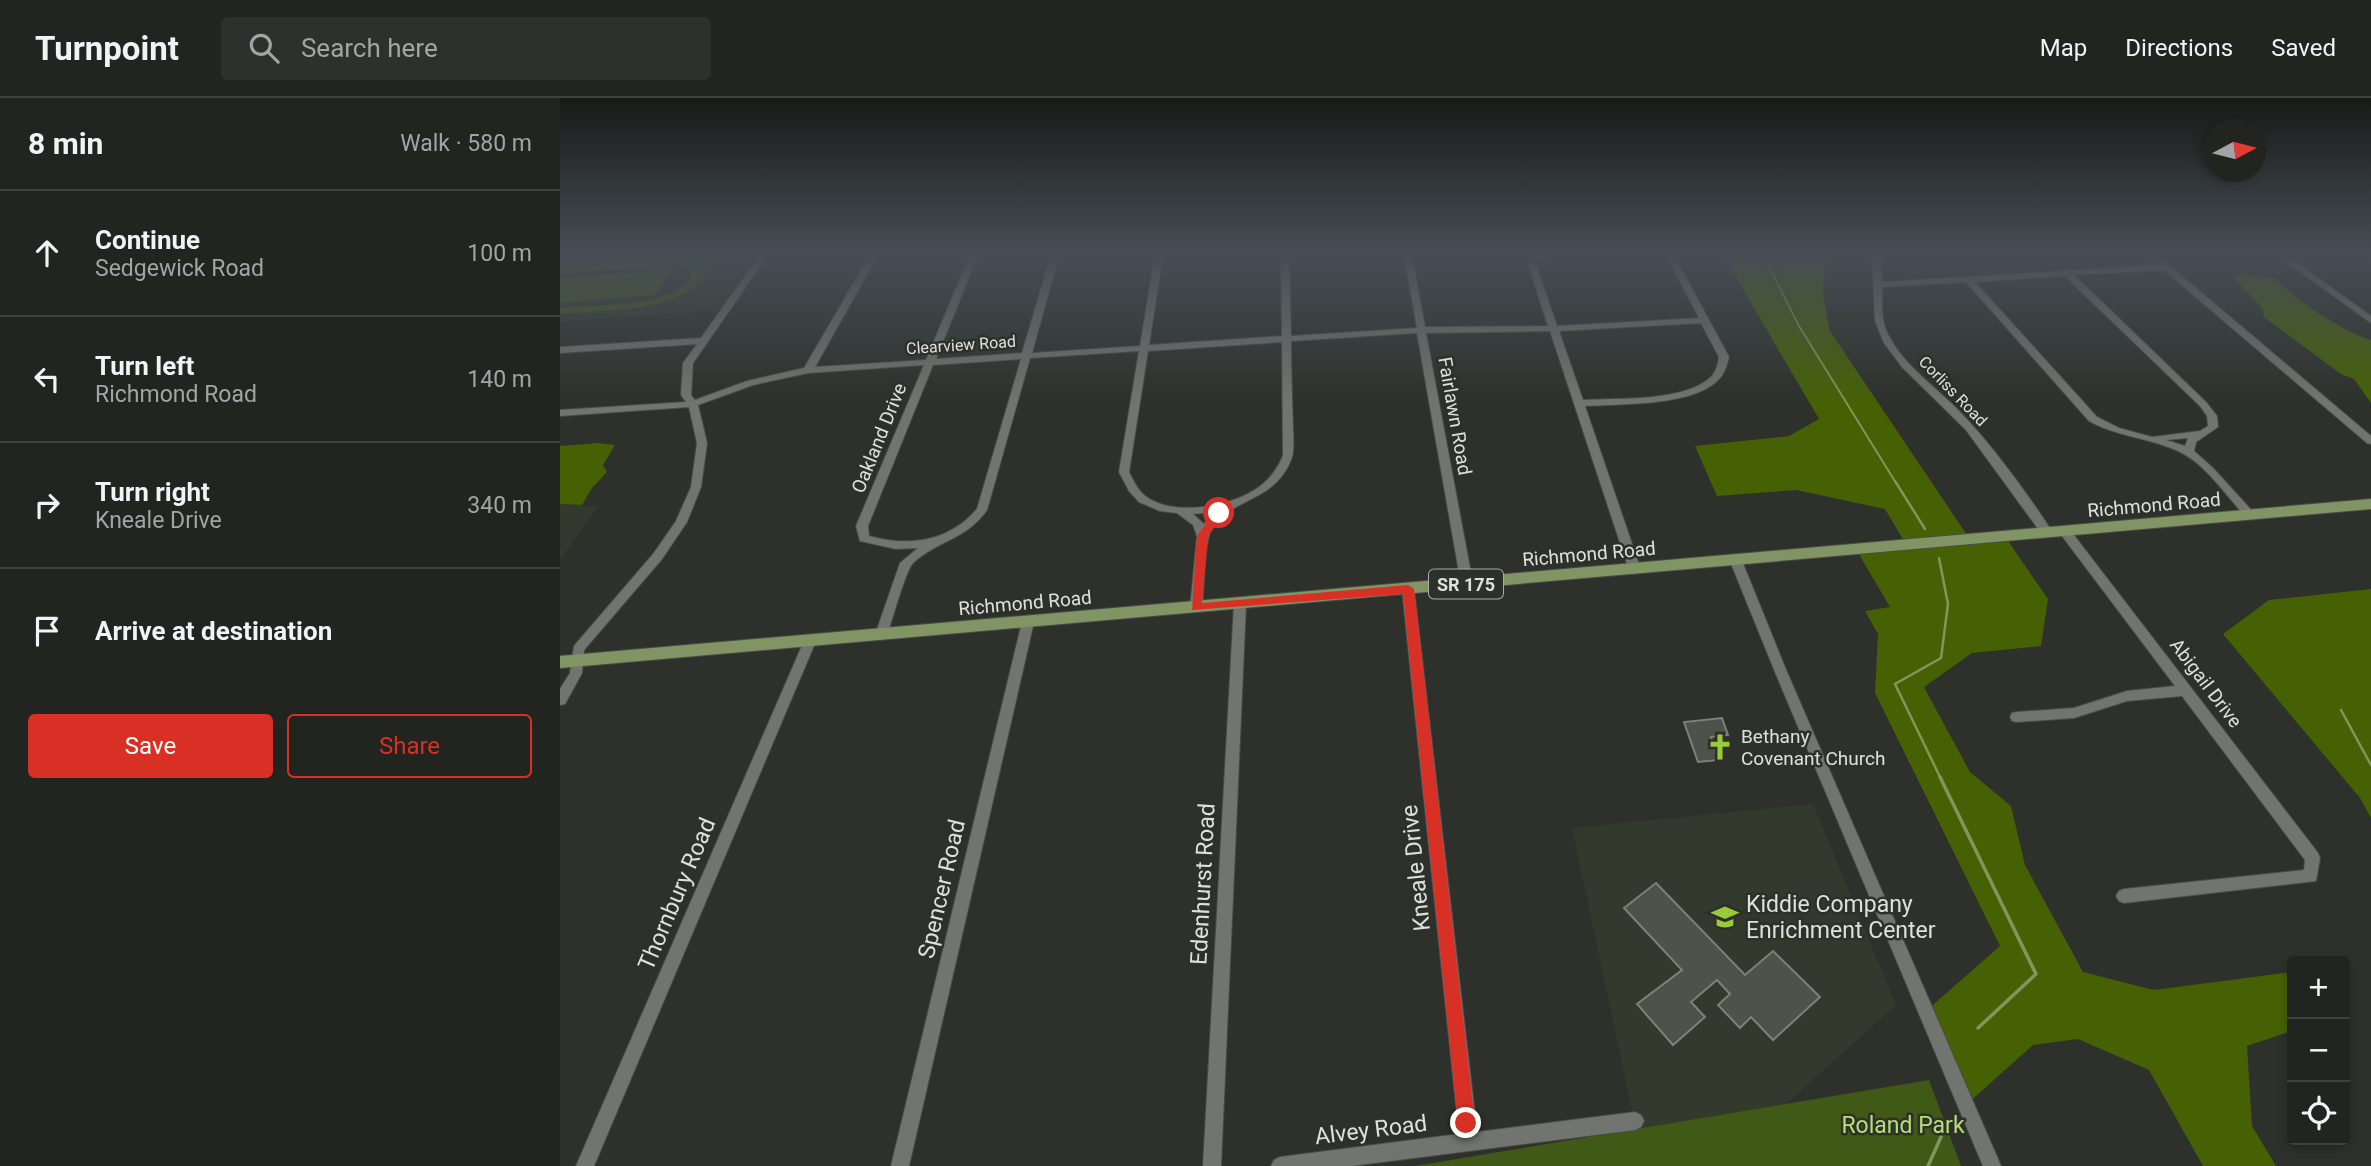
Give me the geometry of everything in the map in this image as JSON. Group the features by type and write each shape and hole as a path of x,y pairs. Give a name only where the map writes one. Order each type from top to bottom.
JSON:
{"main road":[{"name":"Richmond Road","path":"560,662 2066,533 2371,504"}],"street":[{"path":"560,700 576,673 578,649 637,584 681,522 696,487 702,443 693,404 686,395 688,363 727,305"},
{"path":"808,370 845,305"},
{"name":"Oakland Drive","path":"939,540 893,545 864,538 862,526 953,305"},
{"path":"881,635 906,563 939,540 964,530 982,509 1040,305"},
{"path":"1150,305 1124,472 1130,486 1145,501 1175,508 1205,509 1236,503"},
{"path":"1196,608 1203,536 1211,521 1236,503 1263,490 1277,477 1288,456 1286,305"},
{"name":"Fairlawn Road","path":"1417,305 1468,584"},
{"path":"1545,305 1635,570"},
{"path":"1580,403 1684,394 1712,382 1720,373 1724,357 1696,305"},
{"name":"Corliss Road","path":"1878,305 1882,329 1894,350 1911,371 1958,415 2049,534"},
{"path":"1991,305 2093,419 2105,427 2189,452 2251,516"},
{"path":"2100,305 2203,404 2212,416 2213,427 2191,440 2189,452"},
{"path":"2211,305 2371,441"},
{"path":"2350,305 2371,320"},
{"name":"Clearview Road","path":"560,413 693,404 750,383 808,370 1421,330 1553,328 1704,320"},
{"path":"560,350 701,341"},
{"path":"2142,439 2201,434"},
{"path":"1175,508 1198,523 1203,536"},
{"name":"Abigail Drive","path":"2066,533 2313,858 2311,876 2124,896"},
{"path":"893,545 906,563"},
{"path":"1736,561 1992,1166"},
{"name":"Kneale Drive","path":"1408,589 1469,1142"},
{"name":"Edenhurst Road","path":"1212,1166 1240,604"},
{"name":"Spencer Road","path":"900,1166 1028,622"},
{"name":"Thornbury Road","path":"585,1166 810,641"},
{"path":"2017,717 2074,713 2127,696 2187,690"},
{"name":"Alvey Road","path":"1280,1166 1635,1121"}],"shaded area":[{"path":"560,305 728,305 724,310 560,321"},
{"path":"560,504 598,506 560,560"},
{"name":"Kiddie Company Enrichment Center","path":"1813,804 1896,1005 1746,1140 1639,1143 1572,828"}],"green space":[{"path":"653,305 560,314 560,308"},
{"path":"1752,305 1825,305 1830,331 1971,541 2006,538 2048,599 2041,646 1972,653 1924,687 1970,772 2011,806 2025,865 2083,972 2154,990 2287,973 2287,1033 2247,1046 2252,1126 2276,1166 2203,1166 2149,1070 2078,1039 2033,1045 1966,1105 1926,1011 2000,946 1875,693 1878,634 1865,611 1890,607 1857,551 1907,546 1885,509 1796,490 1717,496 1695,446 1789,436 1819,419"},
{"path":"2259,305 2307,305 2347,330 2371,340 2371,403 2354,379 2341,374 2264,317"},
{"path":"598,443 615,445 603,465 607,472 592,488 582,505 560,504 560,446"},
{"path":"2371,589 2371,818 2360,798 2223,634 2269,600"},
{"name":"Roland Park","path":"1929,1080 1961,1166 1415,1166"}],"building":[{"name":"Bethany Covenant Church","path":"1722,718 1728,735 1711,737 1719,760 1698,762 1684,722"},
{"name":"Kiddie Company Enrichment Center","path":"1656,883 1745,975 1773,951 1820,997 1773,1040 1751,1017 1740,1028 1718,1005 1730,994 1717,980 1691,1002 1705,1017 1673,1045 1637,1004 1682,970 1624,908"}],"waterway":[{"path":"1788,305 1896,483"},
{"path":"1895,481 1925,529"},
{"path":"1939,558 1948,604 1941,658 1895,684 1941,779"},
{"path":"2341,710 2371,765"},
{"path":"1940,777 2036,974 1978,1028"},
{"path":"1928,1166 1941,1137"}],"place":[{"name":"Bethany Covenant Church","path":"1720,747"},
{"name":"Kiddie Company Enrichment Center","path":"1725,917"}],"route":[{"path":"1219,513 1203,536 1196,608 1408,589 1466,1123"}]}
